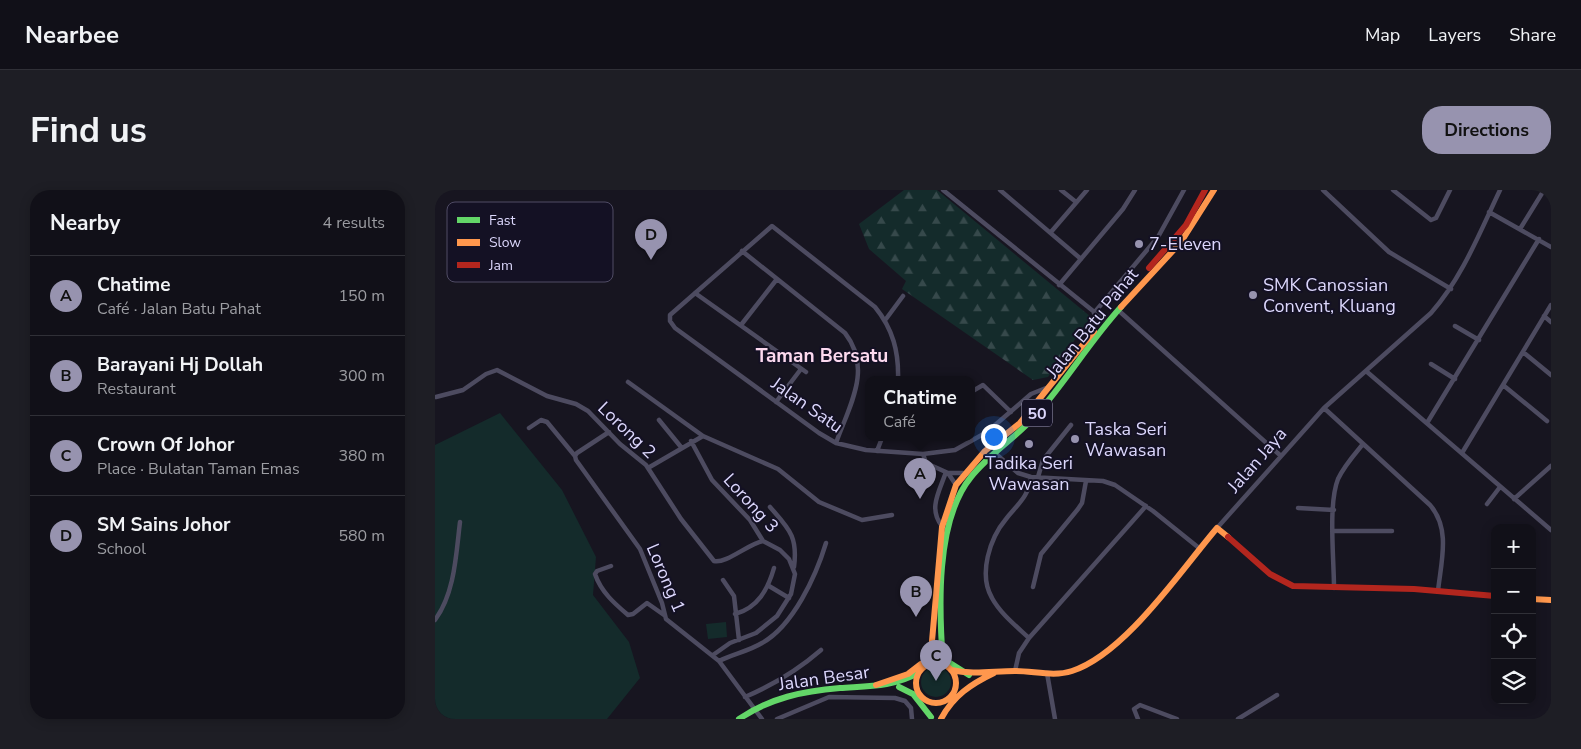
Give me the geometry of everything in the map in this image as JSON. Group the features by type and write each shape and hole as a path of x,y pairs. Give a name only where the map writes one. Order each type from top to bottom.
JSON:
{"main road":[{"name":"Jalan Batu Pahat","path":"943,664 941,642 943,594 951,518 966,483 975,470 1026,427 1118,310 1191,228 1214,190"},
{"name":"Jalan Batu Pahat","path":"930,664 942,527 956,485 964,473 985,452 1020,423 1050,388 1103,319 1181,231 1203,191"},
{"path":"1217,528 1281,582 1306,588 1382,588 1491,596"},
{"name":"Jalan Jaya","path":"951,670 969,675 1015,671 1047,673 1072,671 1094,661 1107,652 1128,631 1217,528"},
{"path":"1536,599 1551,600"},
{"path":"876,685 915,670 927,654 932,637"},
{"path":"941,642 947,659 957,669 969,675"},
{"path":"930,664 943,664 951,670 957,682 950,697 935,718 927,702 917,691 916,679 918,673 930,664"},
{"name":"Jalan Besar","path":"739,719 753,708 797,694 889,685 904,682 918,673"},
{"path":"935,718 967,687 991,673"},
{"name":"Jalan Jaya","path":"950,697 967,683 991,673"},
{"name":"Jalan Besar","path":"889,685 917,691"},
{"path":"899,687 913,694 935,718"},
{"path":"927,702 938,704 950,697"}],"street":[{"path":"1000,190 1081,258"},
{"path":"1061,190 1076,202"},
{"path":"1051,232 1087,190"},
{"path":"1059,285 1123,209 1135,190"},
{"path":"1094,313 1158,237 1184,190"},
{"path":"1323,190 1389,252 1451,289"},
{"path":"1393,190 1431,220 1437,218 1450,190"},
{"path":"1401,197 1404,190"},
{"name":"Jalan Jaya","path":"1217,528 1324,408 1431,313 1451,289 1500,190"},
{"path":"1520,229 1544,190"},
{"path":"945,191 1103,319"},
{"path":"1489,212 1551,247"},
{"name":"Jalan Satu","path":"885,319 863,295 774,227 767,228 670,315 672,325 776,402 836,443 877,451 923,454 955,450 973,441"},
{"path":"1427,424 1539,239"},
{"path":"742,251 845,333 855,349 859,362 858,386 836,443"},
{"path":"741,325 777,279"},
{"path":"695,293 803,370 776,402"},
{"path":"898,376 897,352 885,319 903,296"},
{"path":"1462,453 1551,305"},
{"path":"1118,310 1281,456"},
{"path":"1544,316 1551,322"},
{"path":"1455,326 1479,340"},
{"path":"1523,352 1551,375"},
{"path":"1431,364 1455,379"},
{"name":"Lorong 2","path":"436,397 463,390 486,374 497,370 547,396 583,408 593,415 649,468 681,519 713,560 722,561 750,544 763,541"},
{"path":"1366,371 1551,530"},
{"path":"628,382 703,436 727,445 791,477 813,499 853,519 872,520 892,515"},
{"path":"975,390 983,385 1011,412"},
{"path":"1503,385 1547,421"},
{"name":"Jalan Satu","path":"975,440 1038,390 1050,388"},
{"path":"1324,408 1439,516 1443,534 1438,591"},
{"name":"Lorong 1","path":"529,428 541,420 547,422 575,456 596,490 641,549 662,602 664,615 670,624 719,661 762,719"},
{"path":"659,420 681,447"},
{"path":"1038,477 1047,454 1071,425"},
{"path":"575,456 609,432"},
{"path":"649,468 681,447 703,436"},
{"path":"877,451 881,441"},
{"name":"Lorong 3","path":"691,442 711,480 750,520 763,541 784,553 794,568"},
{"path":"1334,588 1334,510 1338,480 1344,468 1363,444"},
{"path":"995,453 1018,473 1038,477 1103,481 1115,485 1146,506 1199,548"},
{"path":"923,454 926,462 947,472 964,473"},
{"path":"1514,499 1551,466"},
{"path":"947,472 956,485"},
{"path":"942,527 936,519 934,510 947,472"},
{"path":"1029,638 991,597 986,573 996,535 1004,521 1028,493 1031,476"},
{"path":"1033,586 1041,554 1082,503 1086,481"},
{"path":"1487,504 1500,487"},
{"path":"1015,671 1019,653 1029,638 1146,506"},
{"path":"713,656 724,646 764,628 777,616 789,598 793,587 796,550 794,540 789,529 769,507"},
{"path":"1298,508 1334,510"},
{"path":"1546,526 1551,521"},
{"path":"435,620 442,609 452,578 460,522"},
{"path":"1334,531 1392,531"},
{"path":"719,661 762,643 787,623 819,564 826,543"},
{"path":"611,566 597,570 595,574 598,583 614,603 629,615 647,603 664,615"},
{"path":"735,614 751,607 769,586 774,568"},
{"path":"723,580 733,594 739,640"},
{"path":"769,586 789,598"},
{"path":"745,697 768,687 792,673 821,650"},
{"path":"1047,673 1055,719"},
{"path":"1238,719 1277,695"},
{"path":"777,719 829,698 900,699 911,708 912,719"},
{"path":"1138,719 1134,709 1140,705 1177,719"}],"green space":[{"path":"904,190 937,190 1091,317 1048,377 1033,380 902,289 906,281 869,249 859,224"},
{"path":"500,413 562,490 596,557 593,595 629,642 640,678 607,719 435,719 435,445"},
{"path":"726,622 727,637 708,639 706,624"},
{"path":"936,667 947,671 951,682 947,693 936,697 925,693 921,682 925,671"}],"traffic: fast":[{"path":"943,664 941,618 942,567 945,541 959,495 978,468 1037,414 1121,307"},
{"path":"950,663 969,675"},
{"path":"739,719 763,706 787,697 826,689 890,683 909,678 918,673"},
{"path":"899,687 913,694 931,717"}],"traffic: slow":[{"path":"1121,307 1181,242 1214,190"},
{"path":"930,664 942,527 956,485 985,451 1020,423 1094,331"},
{"path":"951,670 1058,674 1072,671 1092,662 1112,647 1151,609 1217,528 1228,537"},
{"path":"1536,599 1551,600"},
{"path":"940,663 947,666 953,672 956,683 955,691 947,700 940,703 932,703 925,700 917,691 916,679 919,672 928,664 940,663"},
{"path":"876,685 908,674 921,664"},
{"path":"941,719 957,697 994,673"}],"traffic: jam":[{"path":"1149,268 1186,225 1205,190"},
{"path":"1228,537 1270,574 1293,586 1414,589 1491,596"}],"place":[{"name":"7-Eleven","path":"1139,244"},
{"name":"SM Sains Johor","path":"651,260"},
{"name":"SMK Canossian Convent, Kluang","path":"1253,295"},
{"name":"Taska Seri Wawasan","path":"1075,439"},
{"name":"Tadika Seri Wawasan","path":"1029,444"},
{"name":"Chatime","path":"920,499"},
{"name":"Barayani Hj Dollah","path":"916,617"},
{"name":"Crown Of Johor","path":"936,681"}],"district":[{"name":"Taman Bersatu","path":"822,355"}]}
